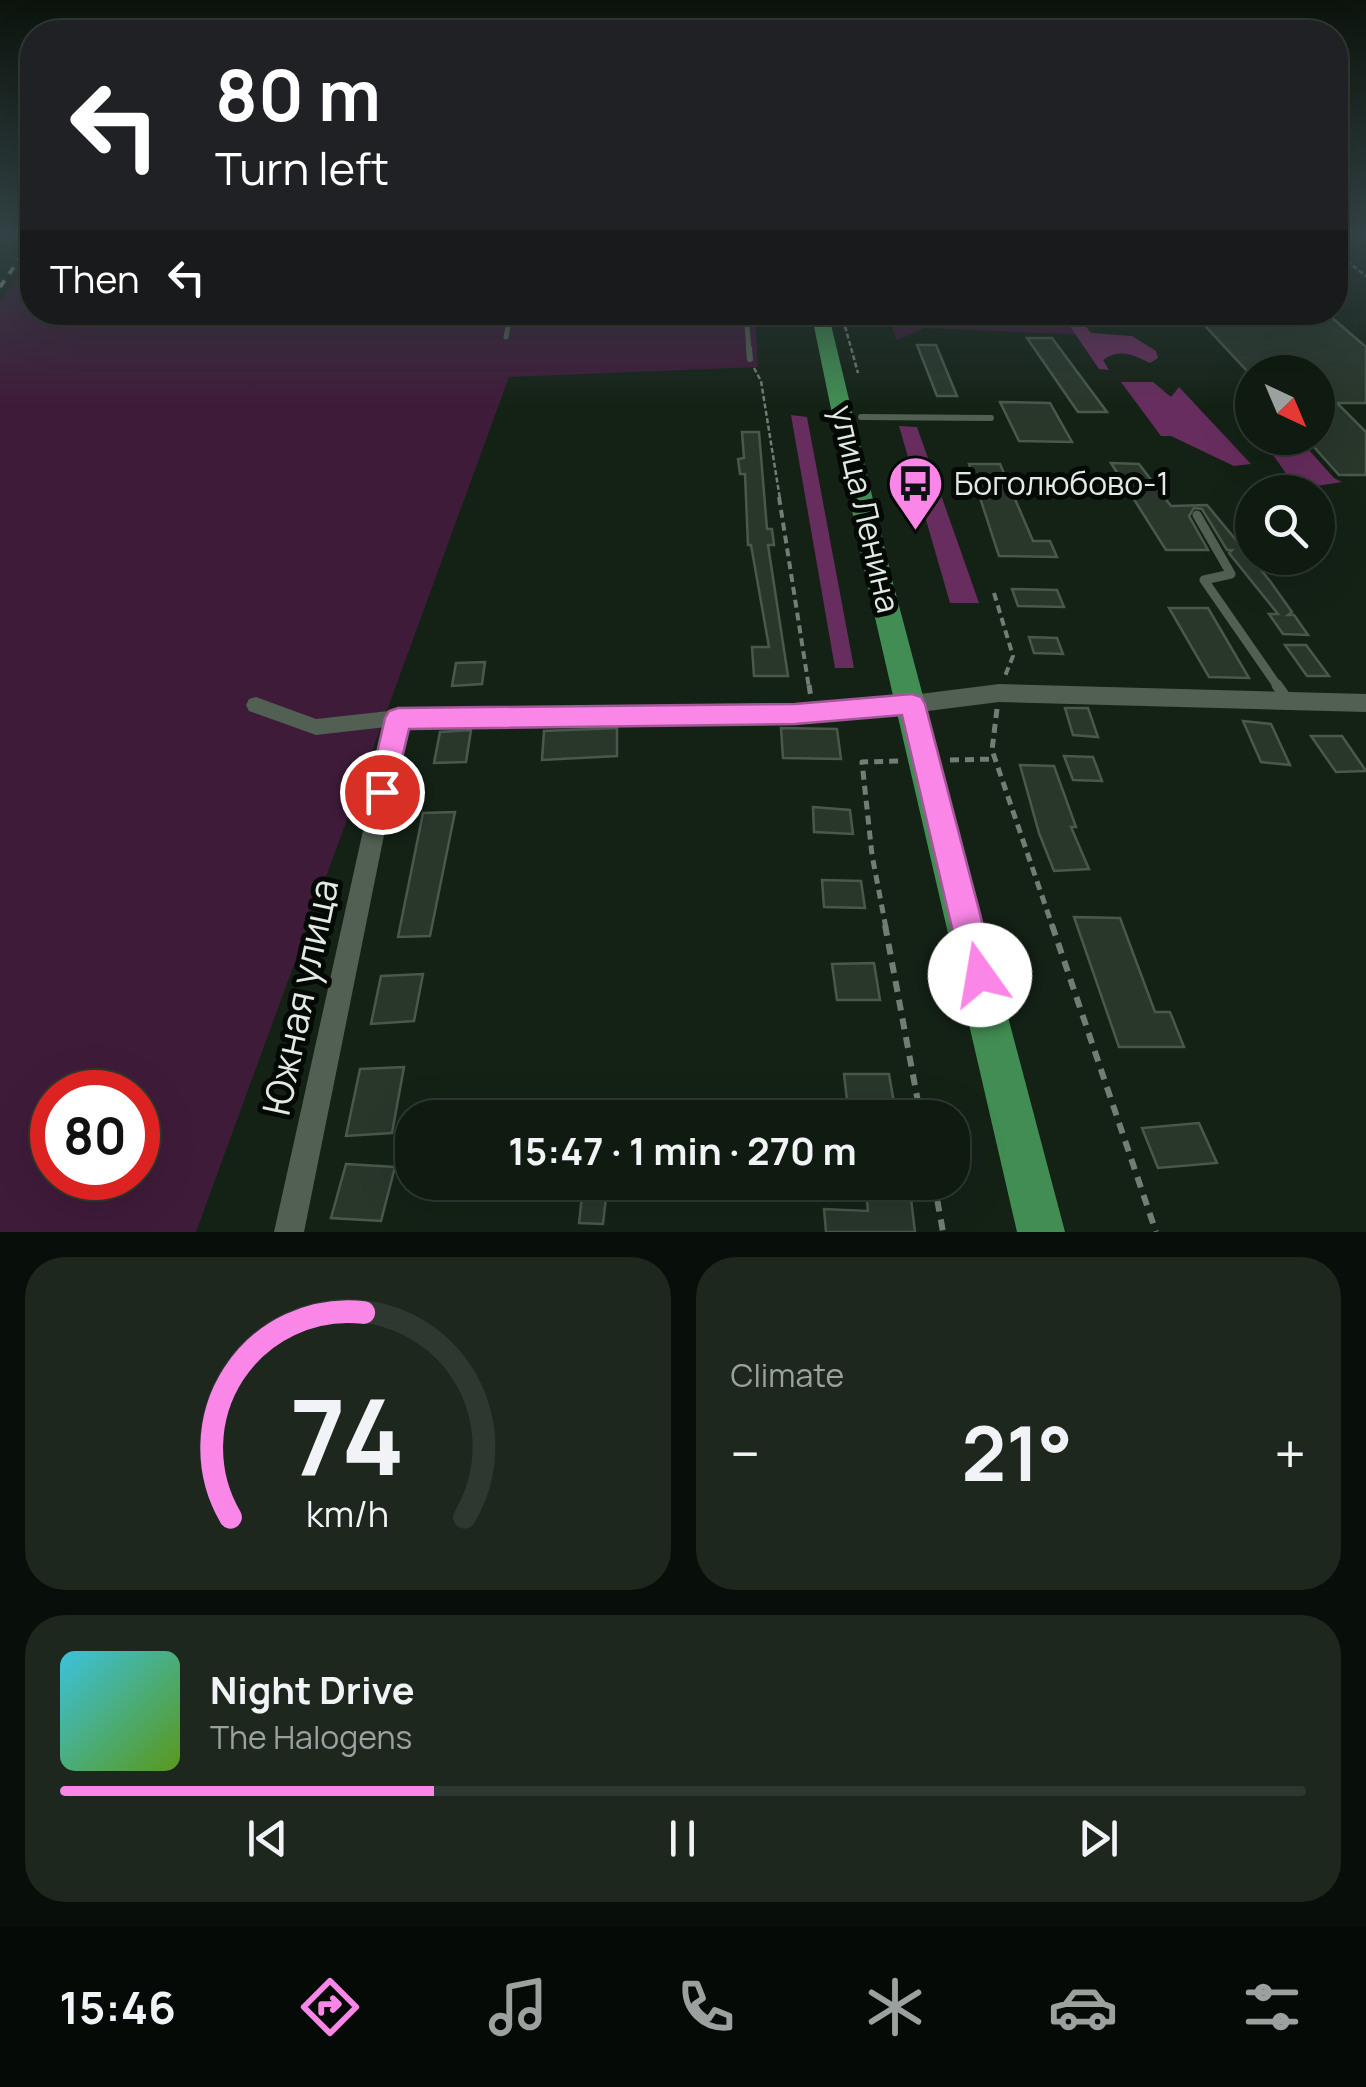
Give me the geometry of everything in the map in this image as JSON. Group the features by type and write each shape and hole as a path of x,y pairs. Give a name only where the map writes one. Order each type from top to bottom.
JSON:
{"highway":[{"name":"улица Ленина","path":"822,325 880,584 1042,1232"},
{"name":"улица Ленина","path":"841,325 898,580 912,704"}],"street":[{"path":"256,704 316,727 398,718 814,712 999,693 1366,703"},
{"name":"Южная улица","path":"289,1232 398,718"}],"lane":[{"path":"506,337 508,325"},
{"path":"747,325 750,359"},
{"path":"861,416 991,418"},
{"path":"1197,515 1231,574 1204,580 1288,701"}],"path":[{"path":"842,325 858,373"},
{"path":"750,359 761,381 814,712"},
{"path":"994,594 1013,656 999,693 992,750 1156,1232"},
{"path":"919,1100 872,855 862,762 995,759"},
{"path":"937,1200 943,1232"}],"shaded area":[{"path":"8,290 20,290 20,325 756,325 758,367 509,377 196,1232 0,1232 0,302"},
{"path":"891,325 1080,325 1087,335 924,328 897,340"},
{"path":"1069,325 1085,325 1091,333 1132,336 1156,351 1158,358 1150,363 1132,355 1115,354 1103,360 1109,370 1099,369"},
{"path":"1121,382 1153,382 1171,397 1179,387 1235,447 1235,455 1243,455 1251,464 1234,466 1171,436 1161,436"},
{"path":"791,415 807,417 854,668 835,668"},
{"path":"899,426 917,427 979,603 950,603"},
{"path":"1273,455 1313,455 1331,475 1287,475"}],"building":[{"path":"1204,325 1340,325 1366,347 1366,403 1337,403 1366,432 1366,475 1339,475 1321,455 1335,455 1335,355 1235,355 1235,358"},
{"path":"1027,338 1052,338 1107,412 1078,412"},
{"path":"917,345 936,345 957,396 937,396"},
{"path":"1000,402 1050,403 1072,442 1019,441"},
{"path":"742,432 759,432 767,529 772,529 774,545 768,545 788,676 754,676 752,647 769,647 748,545 745,474 740,474 738,459 744,458"},
{"path":"1111,463 1139,464 1171,506 1207,505 1235,539 1235,560 1229,553 1232,550 1227,550 1202,509 1194,508 1189,516 1208,550 1166,550"},
{"path":"969,464 1000,464 1033,541 1050,541 1057,557 999,556"},
{"path":"1247,575 1265,575 1292,612 1288,615 1294,615 1308,635 1283,634 1269,614 1278,614"},
{"path":"1012,589 1057,590 1064,607 1018,606"},
{"path":"1169,608 1208,608 1249,678 1209,677"},
{"path":"1029,637 1057,638 1063,654 1034,653"},
{"path":"1285,645 1306,645 1329,676 1307,676"},
{"path":"485,662 482,684 452,686 456,663"},
{"path":"1065,708 1088,708 1098,737 1073,735"},
{"path":"1243,721 1271,724 1290,765 1261,762"},
{"path":"617,728 617,756 542,760 544,731"},
{"path":"781,728 837,729 841,759 783,758"},
{"path":"471,730 466,762 434,763 440,732"},
{"path":"1311,736 1342,736 1366,771 1336,772"},
{"path":"1064,756 1093,757 1102,781 1073,780"},
{"path":"1020,765 1054,766 1076,827 1071,827 1089,869 1054,871"},
{"path":"813,807 850,810 853,834 814,832"},
{"path":"455,812 430,936 398,937 423,813"},
{"path":"822,880 861,881 865,908 824,907"},
{"path":"1074,917 1120,918 1155,1012 1170,1012 1184,1047 1119,1047"},
{"path":"874,963 880,1000 837,1000 832,964"},
{"path":"423,974 414,1021 371,1024 381,976"},
{"path":"404,1067 392,1133 346,1136 360,1069"},
{"path":"844,1074 889,1074 893,1100 847,1100"},
{"path":"1199,1123 1217,1163 1158,1168 1142,1128"},
{"path":"346,1164 395,1167 381,1221 331,1218"},
{"path":"582,1200 606,1200 603,1224 579,1223"},
{"path":"867,1200 911,1200 915,1232 826,1232 824,1209 868,1211"}],"place":[{"name":"Боголюбово-1","path":"915,533"}],"route":[{"path":"382,792 398,718 795,714 912,704 980,975"}]}
